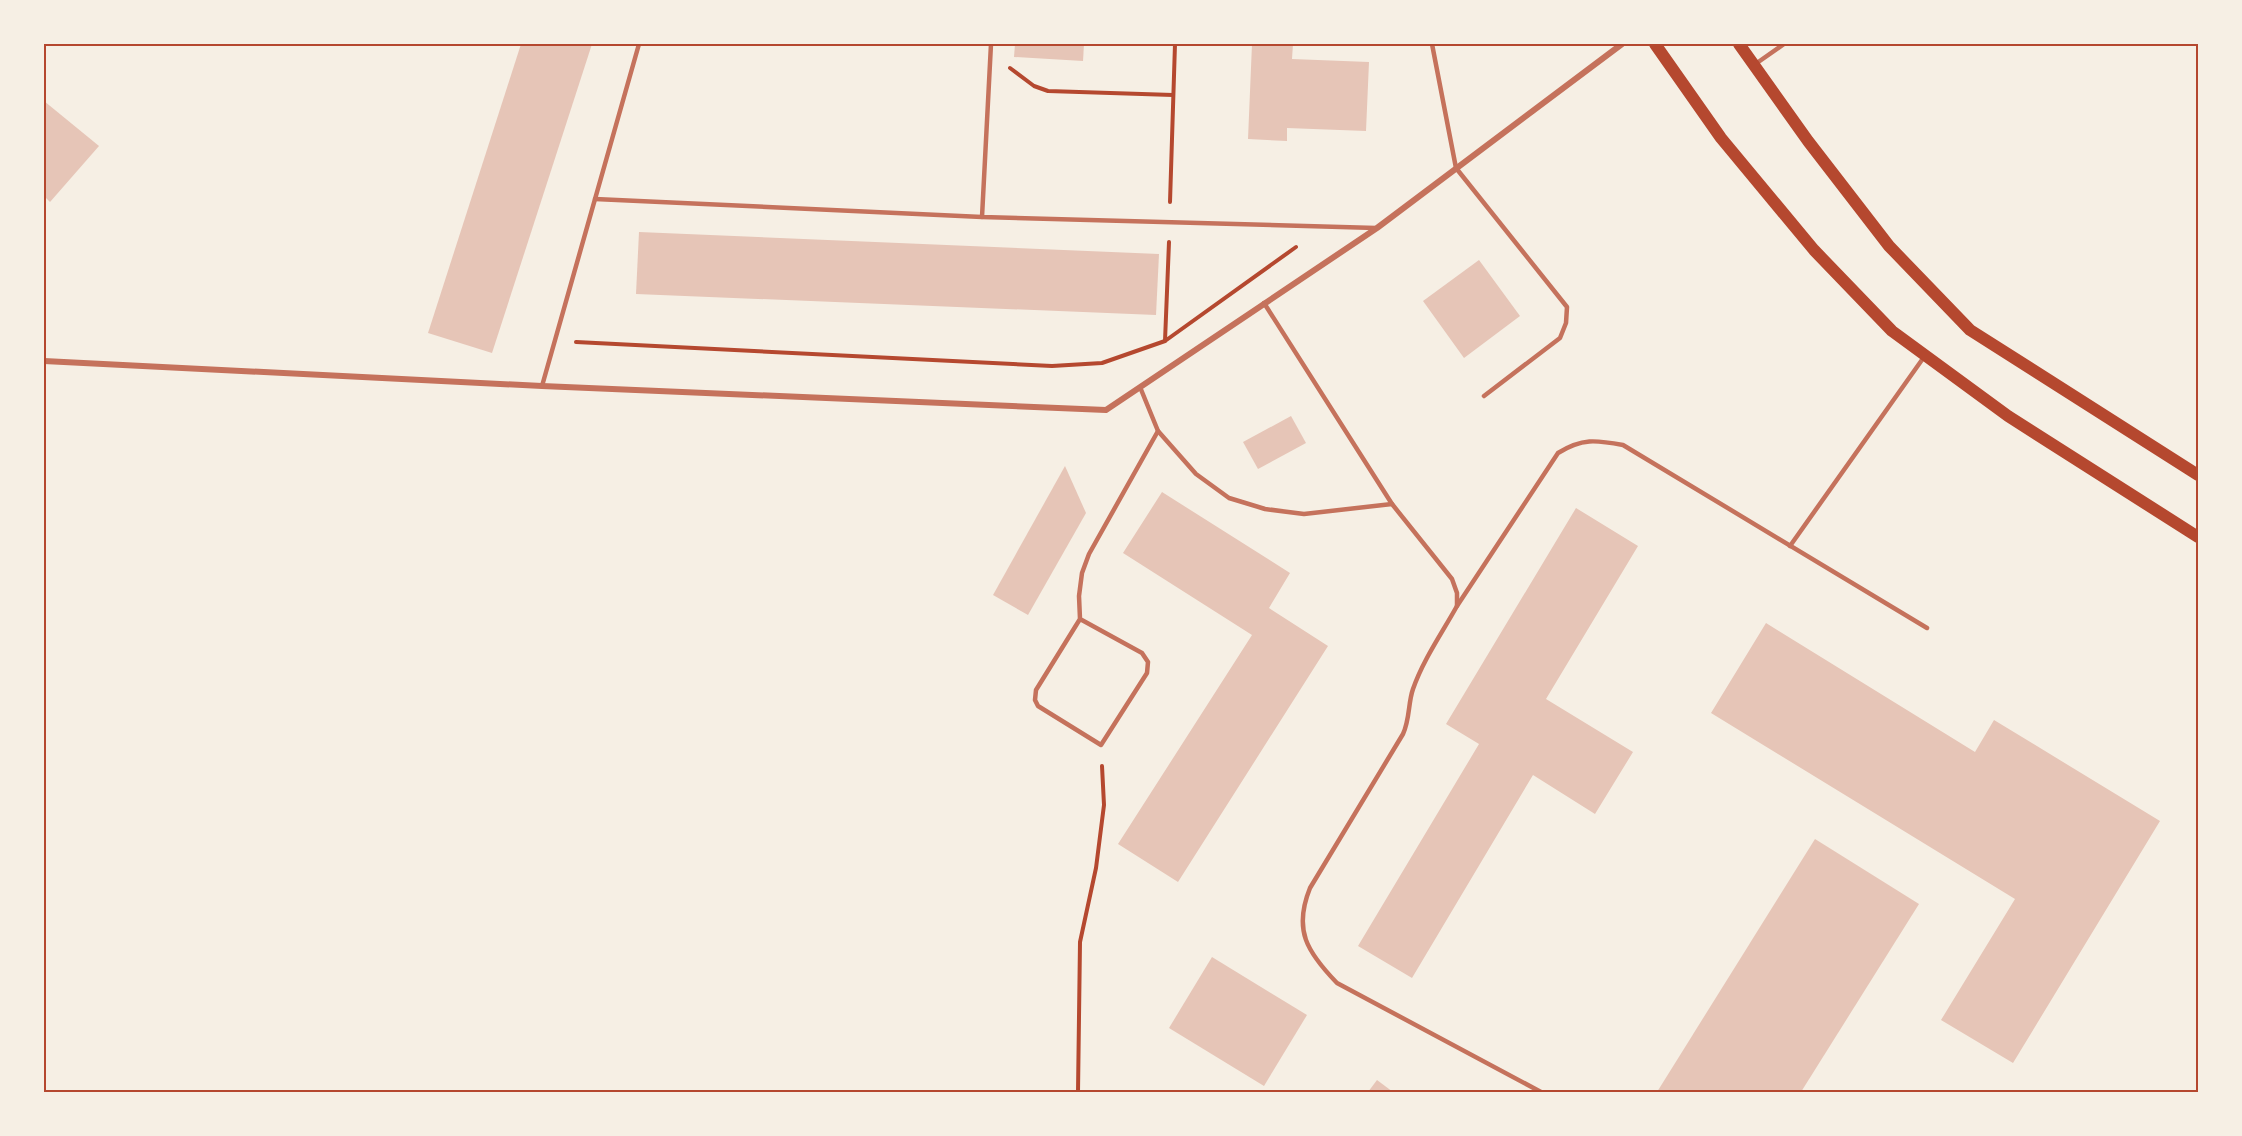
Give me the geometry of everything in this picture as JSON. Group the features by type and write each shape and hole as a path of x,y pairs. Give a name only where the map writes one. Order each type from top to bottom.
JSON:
{"main road":[{"path":"1655,44 1721,138 1814,250 1892,330 2008,416 2199,537"},
{"path":"1738,44 1808,141 1889,246 1970,330 2199,475"}],"street":[{"path":"44,361 542,386 1106,410 1377,228 1622,44"}],"lane":[{"path":"542,386 639,44"},
{"path":"982,217 991,44"},
{"path":"1432,44 1456,168 1567,307 1566,323 1560,338 1484,396"},
{"path":"1754,65 1784,44"},
{"path":"595,199 982,217 1377,228"},
{"path":"1264,303 1392,504 1452,579 1457,593 1457,606"},
{"path":"1790,546 1925,355"},
{"path":"1140,387 1158,431 1196,474 1229,498 1265,509 1304,514 1392,504"},
{"path":"1080,619 1143,653 1148,662 1147,673 1101,745 1038,706 1035,700 1036,690 1080,619 1079,596 1082,573 1089,554 1158,431"},
{"path":"1541,1092 1337,983 1310,950 1301,919 1304,902 1310,888 1403,734 1408,723 1412,692 1417,679 1457,606 1558,453 1573,444 1596,440 1623,445 1927,628"}],"path":[{"path":"990,54 1034,86 1048,91 1173,95"},
{"path":"554,341 1052,366 1102,363 1165,341"},
{"path":"1078,1092 1080,942 1096,868 1104,805 1101,745"}],"building":[{"path":"521,44 592,44 492,353 428,333"},
{"path":"1015,44 1084,44 1083,61 1014,57"},
{"path":"1252,44 1293,44 1292,59 1369,62 1366,131 1287,128 1287,141 1248,139"},
{"path":"44,101 99,146 50,202 44,196"},
{"path":"639,232 1159,254 1156,315 636,294"},
{"path":"1479,260 1520,316 1464,358 1423,301"},
{"path":"1291,416 1306,443 1258,469 1243,442"},
{"path":"1065,466 1086,513 1028,615 993,595"},
{"path":"1162,492 1290,573 1269,608 1328,646 1178,882 1118,844 1252,635 1123,553"},
{"path":"1576,508 1638,546 1546,699 1633,752 1595,814 1533,775 1412,978 1358,946 1479,744 1446,724"},
{"path":"1766,623 1975,752 1994,720 2160,821 2013,1063 1941,1020 2015,899 1711,713"},
{"path":"1815,839 1919,904 1801,1092 1657,1092"},
{"path":"1212,957 1307,1015 1264,1086 1169,1028"},
{"path":"1377,1080 1393,1092 1368,1092"}]}
